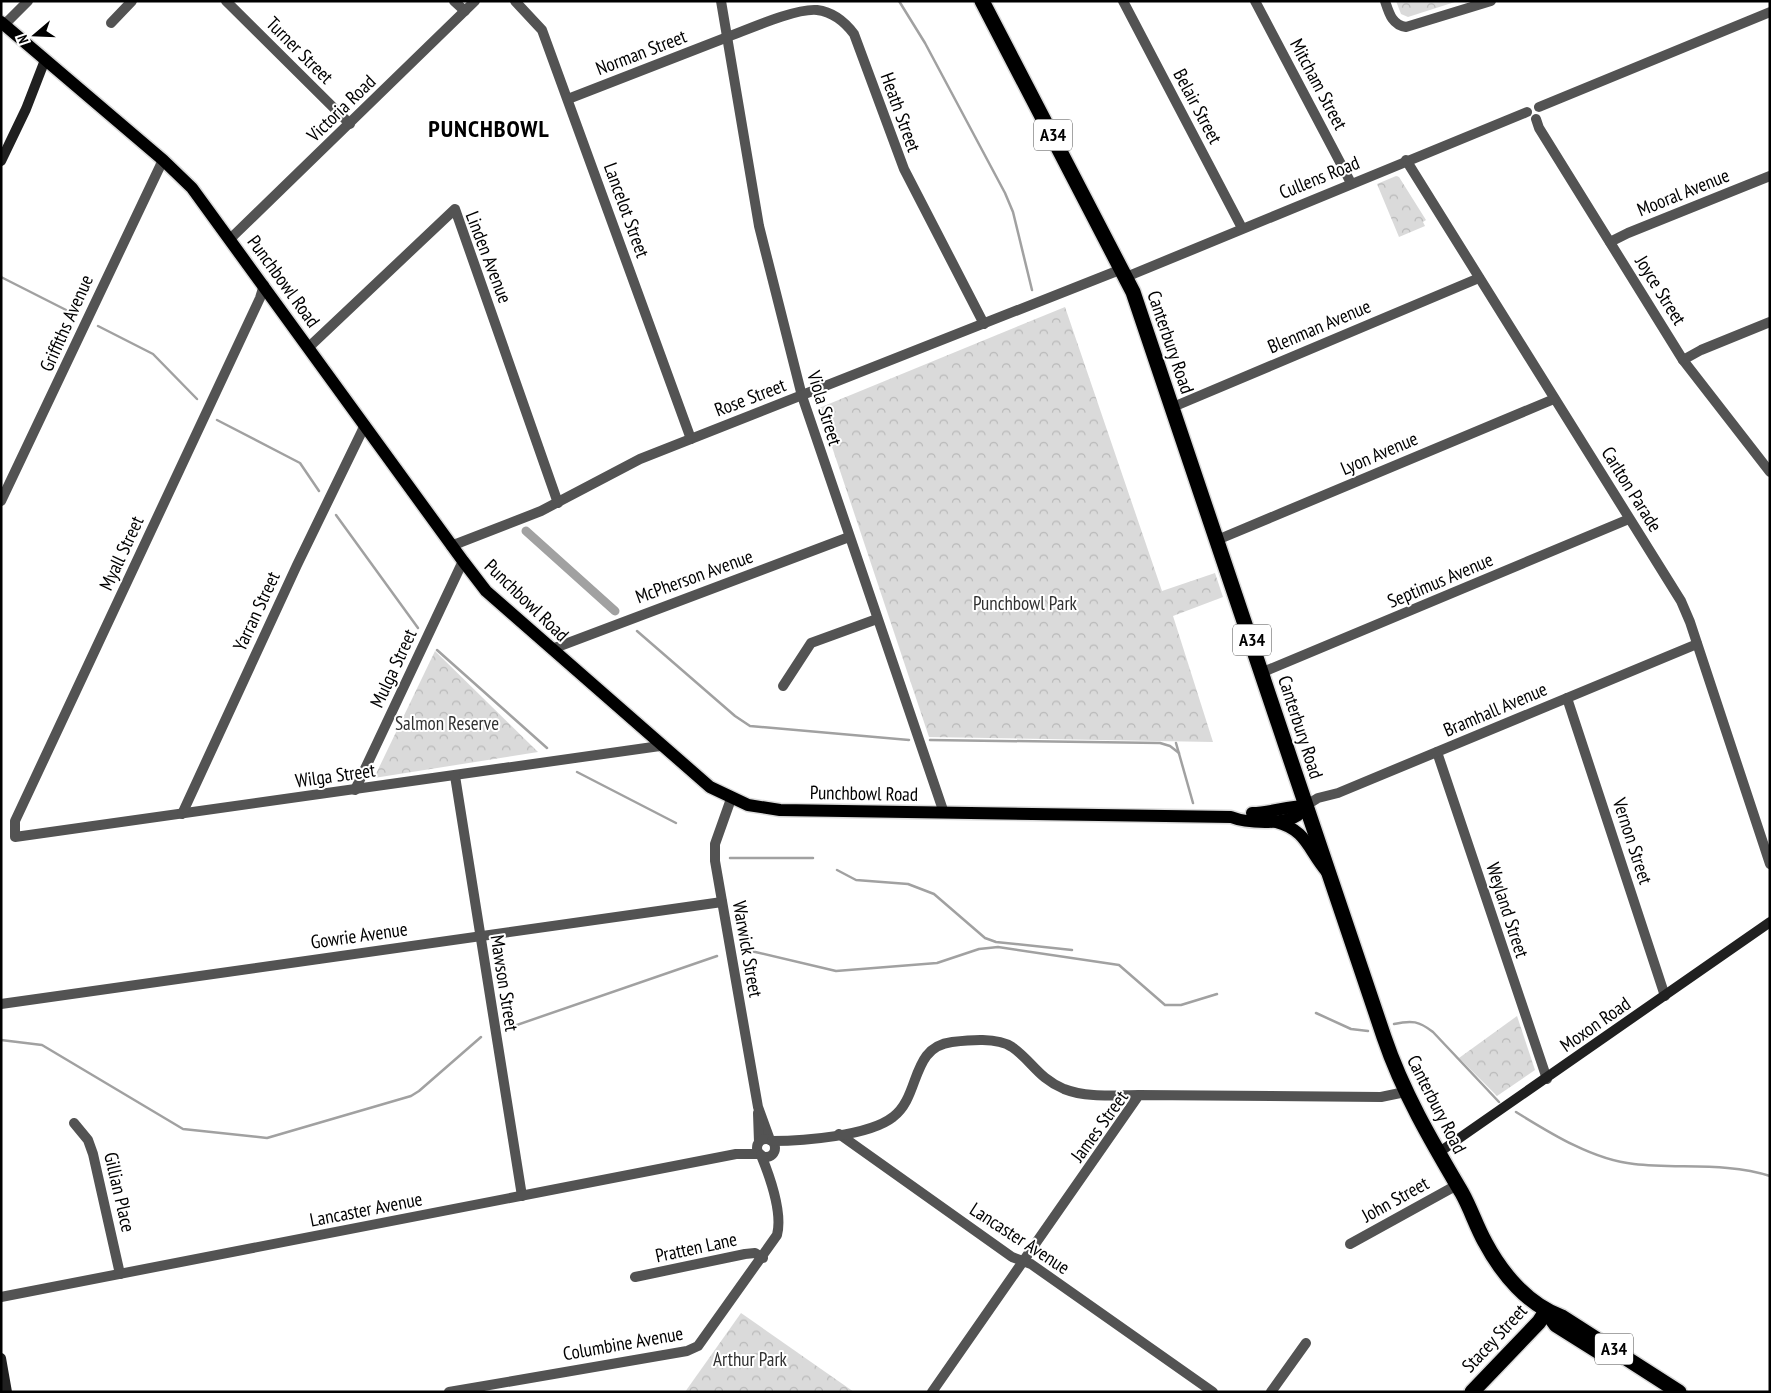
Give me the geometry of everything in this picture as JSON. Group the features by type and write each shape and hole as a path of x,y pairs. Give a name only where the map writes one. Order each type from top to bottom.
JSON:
{"highway":[{"name":"Canterbury Road","path":"982,1 1124,273 1173,406 1263,672 1305,806 1393,1063 1405,1092 1474,1215 1485,1242 1501,1266 1526,1295 1546,1311 1556,1325 1664,1392"},
{"name":"Canterbury Road","path":"1546,1311 1578,1326 1679,1392"},
{"name":"Stacey Street","path":"1472,1392 1539,1322 1546,1311"}],"main road":[{"name":"Punchbowl Road","path":"3,23 163,160 192,188 309,347 451,546 486,591 705,784 731,799 755,807 780,810 1231,817 1243,821 1272,821 1298,815 1305,806"},
{"path":"1,161 26,109 45,60"},
{"name":"Punchbowl Road","path":"1231,817 1240,813 1267,813 1295,806 1305,806"},
{"path":"1272,821 1288,825 1300,832 1315,858 1329,874"},
{"name":"Moxon Road","path":"1438,1153 1547,1079 1770,922"},
{"path":"1,1358 7,1392"}],"street":[{"path":"3,23 28,1"},
{"path":"111,23 132,1"},
{"name":"Turner Street","path":"226,1 350,124"},
{"path":"454,1 465,11"},
{"name":"Victoria Road","path":"230,239 475,1"},
{"name":"Lancelot Street","path":"515,1 542,30 691,439"},
{"name":"Viola Street","path":"721,1 759,226 802,396 944,813"},
{"name":"Belair Street","path":"1123,1 1242,228"},
{"path":"1385,1 1392,19 1401,26 1412,26 1491,1"},
{"name":"Mitcham Street","path":"1257,2 1351,183"},
{"name":"Heath Street","path":"726,38 809,10 834,16 849,28 858,43 907,175 984,324"},
{"path":"1539,107 1541,113 1536,119 1530,118 1526,112 1530,106 1539,107 1770,12"},
{"name":"Norman Street","path":"568,99 726,38"},
{"name":"Cullens Road","path":"1124,273 1242,228 1526,112"},
{"name":"Joyce Street","path":"1536,119 1538,128 1684,360 1770,472"},
{"name":"Griffiths Avenue","path":"1,501 163,160"},
{"name":"Carlton Parade","path":"1406,160 1681,602 1698,644 1770,864"},
{"name":"Mooral Avenue","path":"1610,242 1770,176"},
{"name":"Linden Avenue","path":"309,347 456,209 558,504"},
{"name":"Rose Street","path":"451,546 558,504 628,465 691,439 984,324 1124,273"},
{"name":"Blenman Avenue","path":"1173,406 1479,278"},
{"name":"Myall Street","path":"15,836 15,822 260,298 264,285"},
{"path":"1684,360 1701,350 1770,322"},
{"name":"Lyon Avenue","path":"1218,540 1554,399"},
{"name":"Yarran Street","path":"182,814 296,565 365,425"},
{"name":"Septimus Avenue","path":"1263,672 1629,519"},
{"name":"McPherson Avenue","path":"552,650 626,620 849,537"},
{"name":"Mulga Street","path":"355,790 462,561"},
{"path":"783,686 811,643 877,618"},
{"name":"Bramhall Avenue","path":"1305,806 1318,798 1338,793 1698,644"},
{"name":"Vernon Street","path":"1567,698 1665,996"},
{"name":"Wilga Street","path":"15,836 660,746"},
{"name":"Weyland Street","path":"1437,752 1547,1079"},
{"name":"Mawson Street","path":"455,776 479,937 522,1196"},
{"name":"Warwick Street","path":"731,799 714,849 758,1107 759,1149 772,1182"},
{"name":"Gowrie Avenue","path":"1,1004 722,902"},
{"path":"803,1141 766,1139 759,1149 768,1157 773,1153 803,1141 861,1132 892,1118 908,1101 917,1071 925,1057 937,1047 952,1042 991,1041 1005,1043 1016,1050 1044,1078 1074,1092 1139,1096"},
{"name":"James Street","path":"932,1392 1139,1096 1381,1097 1405,1092"},
{"name":"Warwick Street","path":"758,1107 775,1148 773,1153 772,1182 779,1224 777,1235"},
{"name":"Gillian Place","path":"74,1124 85,1134 93,1154 120,1274"},
{"name":"Lancaster Avenue","path":"839,1134 1012,1257 1036,1268 1212,1392"},
{"name":"Lancaster Avenue","path":"1,1297 759,1149"},
{"name":"John Street","path":"1350,1244 1457,1185"},
{"name":"Columbine Avenue","path":"449,1392 508,1387 691,1350 708,1336 777,1235"},
{"name":"Pratten Lane","path":"635,1277 745,1254 755,1253 763,1258"},
{"path":"1271,1392 1306,1343"}],"green space":[{"path":"1396,1 1458,1 1408,17 1401,14"},
{"path":"1396,176 1399,177 1426,220 1423,222 1425,226 1399,237 1377,184"},
{"name":"Punchbowl Park","path":"1065,307 1162,591 1215,573 1223,597 1173,616 1213,742 929,737 819,408"},
{"name":"Salmon Reserve","path":"435,651 538,752 374,778"},
{"path":"1517,1016 1535,1070 1497,1096 1459,1058"},
{"name":"Arthur Park","path":"741,1313 854,1392 685,1392"}],"waterway":[{"path":"899,1 925,43 1005,193 1013,212 1032,290"},
{"path":"1,277 74,314"},
{"path":"98,326 153,354 197,399"},
{"path":"217,420 300,463 319,491"},
{"path":"336,515 418,628"},
{"path":"526,531 615,611"},
{"path":"637,631 735,716 750,726 909,740"},
{"path":"437,650 547,748"},
{"path":"930,740 1160,743 1170,746 1179,753"},
{"path":"1176,743 1193,803"},
{"path":"577,772 676,823"},
{"path":"730,858 813,858"},
{"path":"837,870 856,880 908,884 934,894 985,938 996,942 1072,950"},
{"path":"745,952 751,951 836,971 937,963 979,949 998,947 1119,965 1165,1005 1181,1005 1217,994"},
{"path":"508,1028 717,956"},
{"path":"1316,1013 1351,1029 1368,1031"},
{"path":"1394,1024 1415,1022 1433,1032 1499,1102"},
{"path":"1,1040 42,1045 183,1129 267,1138 411,1096 481,1037"},
{"path":"1516,1112 1572,1144 1603,1157 1634,1164 1720,1167 1770,1176"}],"district":[{"name":"PUNCHBOWL","path":"489,129"}]}
